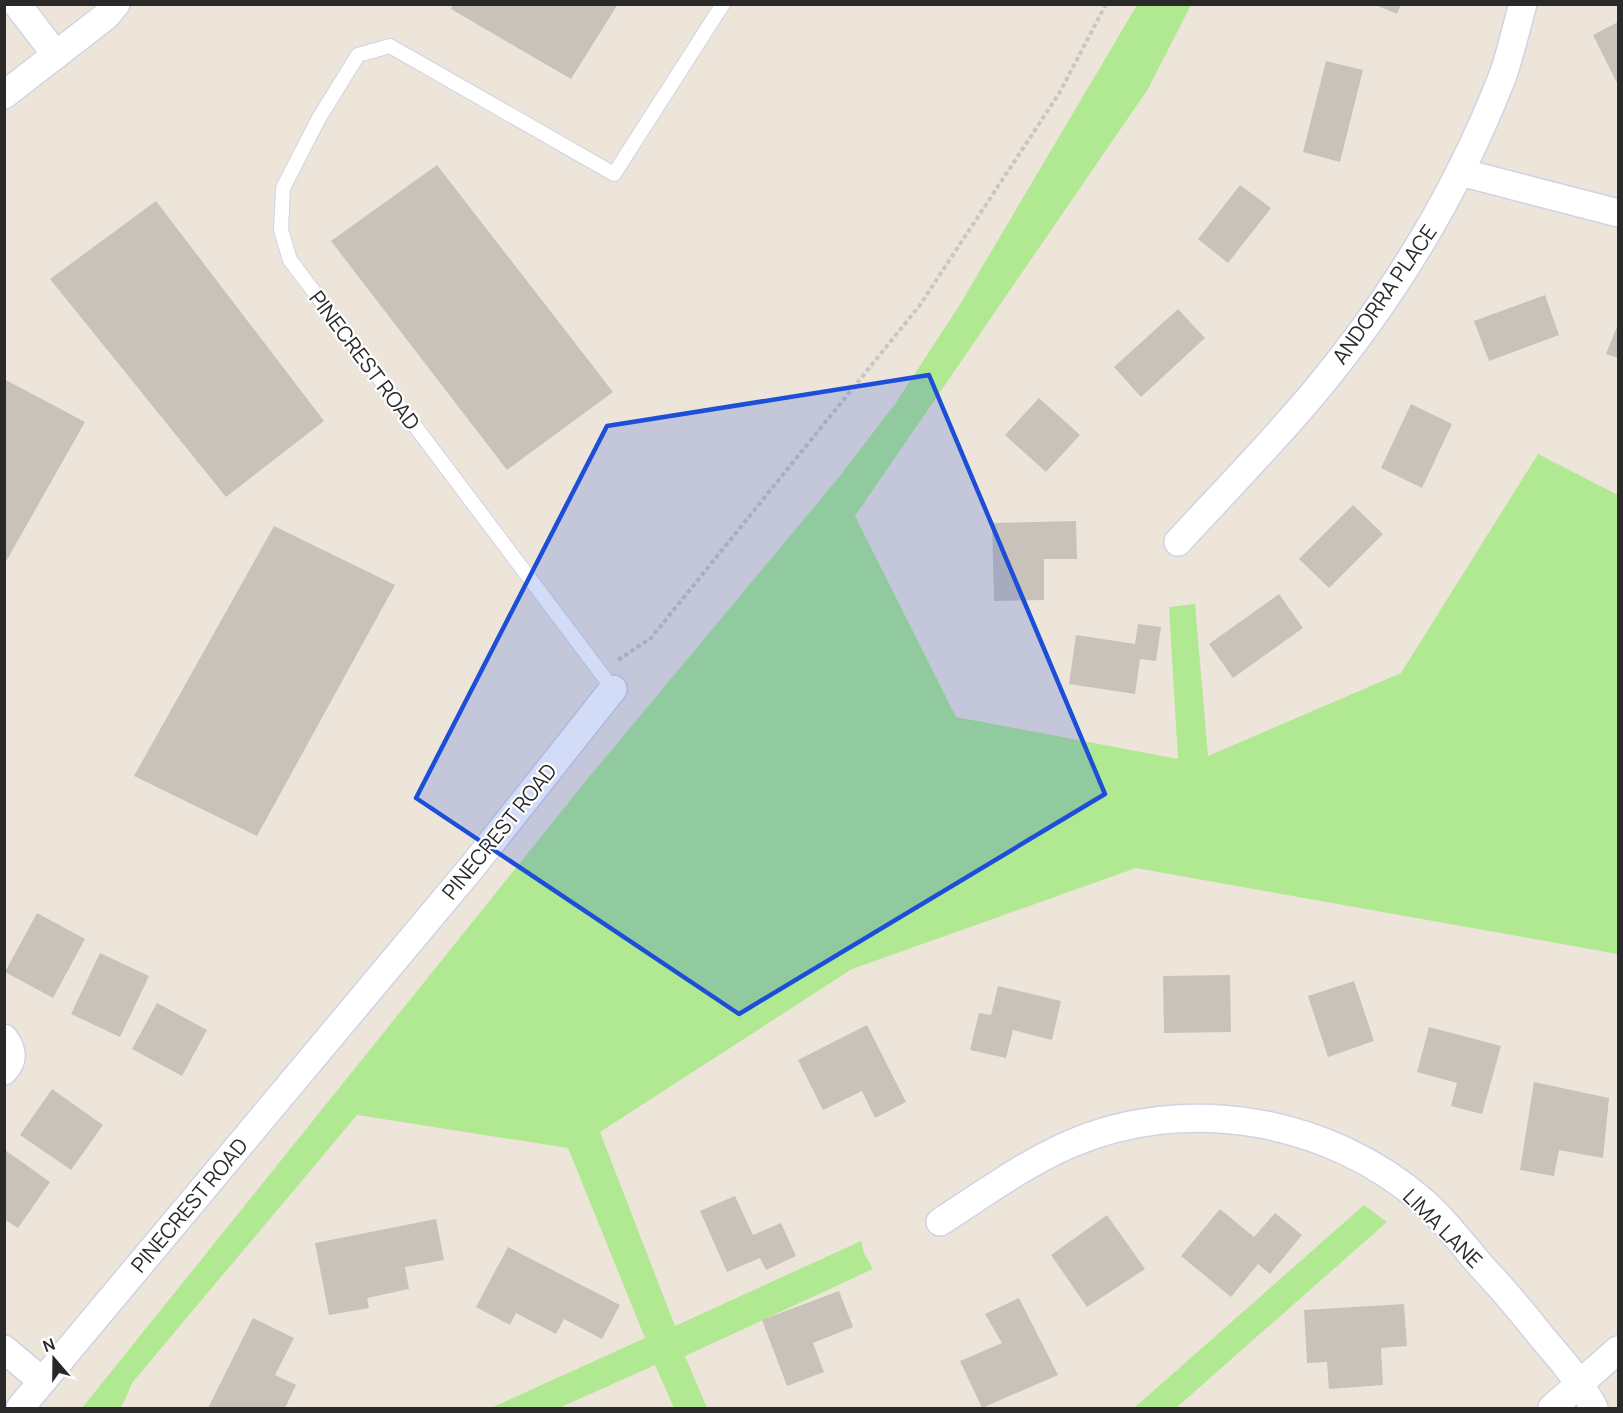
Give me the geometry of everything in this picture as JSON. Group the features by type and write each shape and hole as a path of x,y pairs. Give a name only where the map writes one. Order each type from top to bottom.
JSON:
{"street":[{"path":"17,4 56,55"},
{"path":"4,95 106,16 116,4"},
{"name":"ANDORRA PLACE","path":"1178,542 1313,394 1372,318 1408,265 1461,172 1503,73 1523,4"},
{"path":"1461,172 1618,213"},
{"name":"PINECREST ROAD","path":"20,1408 472,867 606,681"},
{"path":"4,1038 11,1048 12,1056 10,1064 4,1071"},
{"name":"LIMA LANE","path":"940,1222 1037,1160 1070,1144 1110,1130 1158,1121 1208,1118 1251,1122 1297,1132 1348,1152 1394,1180 1425,1204 1504,1291 1581,1384 1594,1408"},
{"path":"4,1349 42,1381"},
{"path":"1552,1408 1618,1350"}],"lane":[{"name":"PINECREST ROAD","path":"606,681 290,260 281,230 283,188 319,118 358,56 390,46 614,174 723,4"}],"path":[{"path":"606,681 651,638 920,305 1060,92 1106,4"}],"highlighted area":[{"path":"929,375 1105,794 739,1014 416,798 607,426"}],"green space":[{"path":"1137,5 1191,5 1148,89 855,516 956,717 1178,759 1169,607 1195,604 1208,756 1401,673 1538,454 1618,495 1618,954 1136,868 852,969 600,1132 675,1326 861,1241 864,1253 873,1269 685,1356 707,1408 674,1408 655,1365 559,1408 491,1408 645,1338 568,1148 357,1115 132,1383 121,1408 82,1408 589,777 839,477 895,404 959,306"},
{"path":"1364,1205 1387,1222 1176,1408 1134,1408"}],"building":[{"path":"453,4 618,4 571,79 451,9"},
{"path":"1376,5 1401,5 1397,14"},
{"path":"1618,22 1618,85 1593,35"},
{"path":"1326,61 1363,70 1340,162 1303,152"},
{"path":"437,165 613,392 507,470 331,241"},
{"path":"1240,185 1271,208 1228,263 1198,239"},
{"path":"156,201 324,421 226,497 50,279"},
{"path":"1545,295 1559,335 1489,361 1474,321"},
{"path":"1178,309 1205,338 1141,397 1114,367"},
{"path":"1618,324 1618,358 1606,354"},
{"path":"4,379 85,422 4,565"},
{"path":"1039,398 1080,435 1046,472 1005,435"},
{"path":"1411,404 1452,424 1422,488 1381,468"},
{"path":"1353,505 1383,534 1329,588 1299,559"},
{"path":"1076,521 1077,559 1044,559 1044,600 994,601 992,523"},
{"path":"274,526 395,585 257,836 134,776"},
{"path":"1279,594 1303,628 1233,678 1209,644"},
{"path":"1138,624 1161,627 1156,661 1140,659 1135,694 1069,684 1076,635 1135,644"},
{"path":"37,913 85,939 53,998 5,972"},
{"path":"100,953 149,976 120,1037 71,1014"},
{"path":"1230,975 1231,1032 1164,1033 1163,976"},
{"path":"1354,981 1374,1041 1328,1057 1308,996"},
{"path":"998,986 1061,1001 1052,1040 1013,1030 1006,1058 970,1050 979,1013 991,1015"},
{"path":"157,1003 207,1030 182,1076 132,1049"},
{"path":"867,1025 906,1102 875,1118 862,1091 823,1110 798,1060"},
{"path":"1429,1027 1501,1046 1482,1114 1451,1106 1457,1083 1417,1072"},
{"path":"1534,1082 1609,1098 1603,1158 1559,1150 1554,1176 1520,1170"},
{"path":"52,1089 103,1125 71,1170 20,1135"},
{"path":"5,1150 50,1182 18,1228 4,1219"},
{"path":"735,1196 753,1235 781,1223 796,1256 766,1270 760,1258 727,1272 700,1211"},
{"path":"1220,1209 1254,1237 1275,1213 1302,1235 1270,1274 1258,1264 1231,1297 1181,1256"},
{"path":"1107,1215 1145,1269 1087,1307 1051,1255"},
{"path":"436,1219 444,1260 405,1267 409,1289 367,1298 369,1308 329,1315 315,1243"},
{"path":"508,1247 620,1305 602,1339 564,1319 556,1334 516,1313 510,1325 476,1307"},
{"path":"839,1291 853,1327 813,1343 824,1372 787,1386 762,1320"},
{"path":"1019,1298 1058,1375 982,1408 960,1361 1002,1343 985,1314"},
{"path":"1404,1304 1407,1346 1381,1348 1383,1385 1329,1389 1327,1362 1307,1363 1304,1310"},
{"path":"253,1318 294,1338 275,1375 296,1385 285,1408 208,1408"}]}
